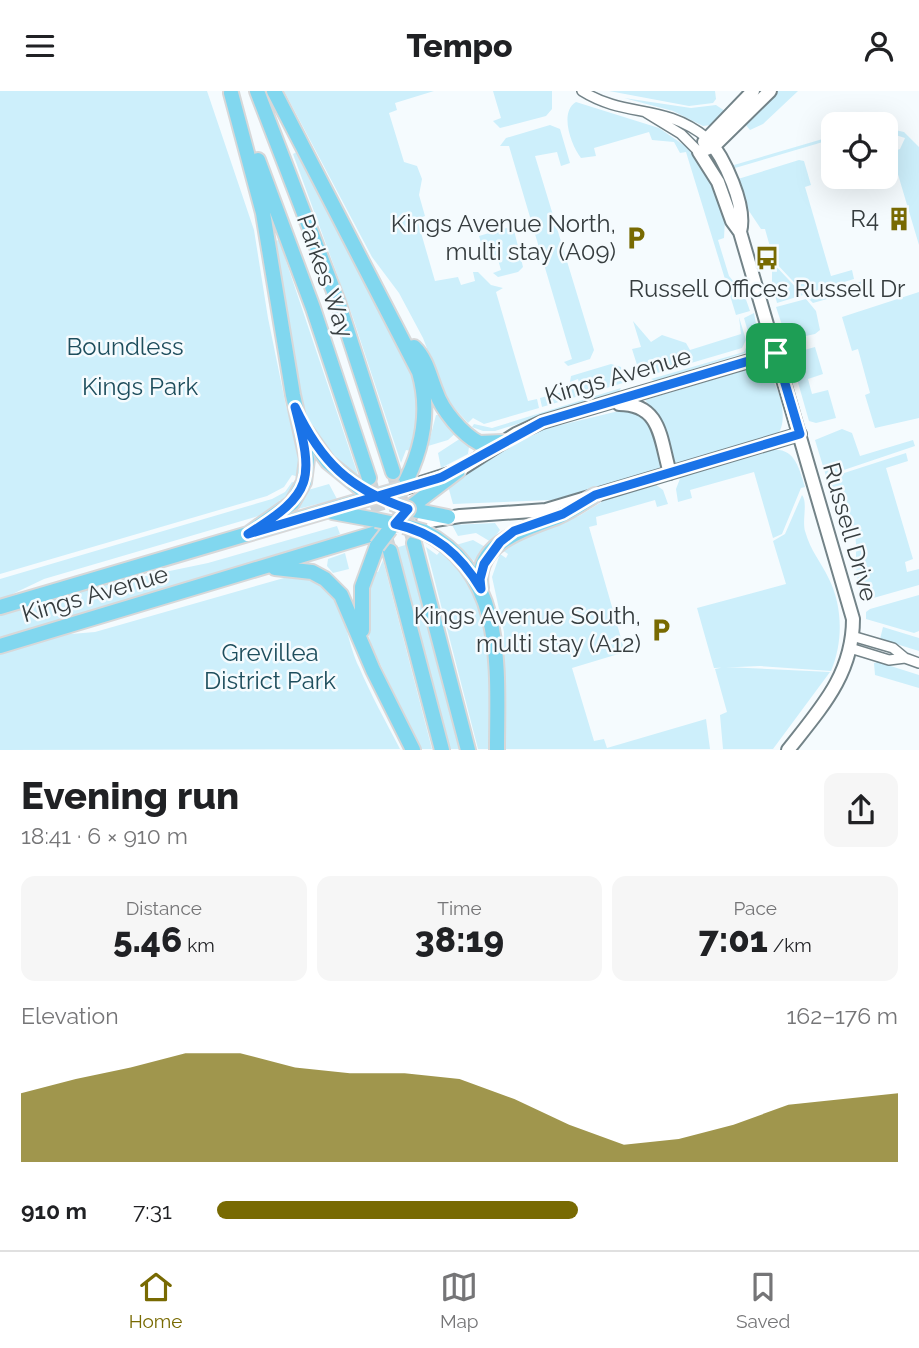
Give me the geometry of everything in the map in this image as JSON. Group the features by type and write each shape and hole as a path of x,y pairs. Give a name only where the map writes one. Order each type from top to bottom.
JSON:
{"main road":[{"name":"Parkes Way","path":"257,91 338,302 393,472"},
{"path":"274,91 419,372 425,399 425,420 418,454 414,503 396,526 376,532"},
{"name":"Parkes Way","path":"231,92 304,283 367,491"},
{"path":"231,92 265,220 295,407 307,459 304,482 287,507 248,534"},
{"path":"400,334 424,359 442,404 471,437 483,443 503,442"},
{"path":"295,407 321,455 342,476 392,503 414,503 447,517"},
{"path":"327,511 376,532 396,526 414,503 458,471"},
{"name":"Kings Avenue","path":"0,607 327,511 367,491 414,503"},
{"path":"481,589 482,569 503,539 520,529 563,514 595,495"},
{"path":"364,649 360,598 376,532 392,503"},
{"path":"414,503 459,557 481,589 494,630 497,750"},
{"path":"376,532 442,750"},
{"name":"Kings Avenue","path":"0,646 376,532"},
{"path":"414,543 468,750"},
{"path":"260,568 299,569 325,579 345,601 364,649 413,750"}],"street":[{"name":"Russell Drive","path":"582,91 606,104 676,117 710,142 729,176 739,211 740,232 853,619 851,642 834,693 788,750"},
{"path":"710,142 753,91"},
{"path":"699,152 770,91"},
{"name":"Russell Drive","path":"645,112 681,134 699,152 718,182 732,221 740,232"},
{"name":"Kings Avenue","path":"458,471 503,442 542,422 776,353"},
{"path":"604,404 633,404 650,413 670,473"},
{"path":"447,517 529,513 800,434"},
{"path":"851,642 893,648 905,659 919,663"}],"green space":[{"name":"Kings Park","path":"0,91 207,91 254,230 286,406 299,448 299,477 292,475 284,487 267,496 0,574"},
{"path":"284,91 434,91 395,103 397,110 389,113 404,162 417,166 422,179 419,195 425,216 417,219 435,281 458,277 461,285 475,281 473,272 478,272 491,285 503,288 496,292 528,401 537,399 539,408 484,424 473,418 468,423 446,399 423,338 399,293 372,257"},
{"path":"493,91 552,91 552,109 546,116 500,128 493,121 501,118"},
{"path":"609,91 715,91 716,99 713,103 689,106"},
{"path":"778,91 798,91 763,124 750,130 745,124"},
{"path":"624,98 691,108 716,105 725,111 711,125 703,126 673,111"},
{"path":"576,102 659,128 691,150 710,174 725,219 724,238 718,240 729,276 744,294 750,311 736,315 686,152 680,153 674,142 652,140 649,132 594,148 596,156 581,158 567,121 568,113"},
{"path":"550,125 560,129 570,163 561,166 557,152 535,156 594,350 590,359 568,366 564,362 572,359 509,146 500,146 506,138"},
{"path":"898,131 904,132 919,147 919,245 898,174 898,150 905,138 898,136"},
{"path":"821,140 821,143 735,168 734,165"},
{"path":"297,152 412,373 417,402 416,431 412,451 406,450 401,463 353,318 293,154"},
{"path":"799,160 804,161 811,185 805,187 831,276 852,270 854,279 805,294 774,261 765,229 761,229 747,208 738,179"},
{"path":"513,226 523,267 518,272 498,277 493,273 501,270 497,256 486,259 479,236"},
{"path":"279,240 358,475 347,467 342,471 309,429 303,412 274,241"},
{"path":"772,263 803,295 777,303 772,284"},
{"path":"866,280 869,287 813,303 808,298"},
{"path":"919,292 919,418 875,428 865,395 870,393 858,349 852,351 842,317"},
{"path":"806,299 816,311 820,330 815,334 787,340 776,307"},
{"path":"754,313 758,335 748,352 655,381 651,379 744,352 750,339 744,318"},
{"path":"739,317 746,340 742,348 647,376 638,368 632,349 641,347 633,321 651,342 662,335 686,343 690,350 741,334"},
{"path":"815,347 823,374 808,379 812,394 828,390 836,418 816,423 809,421 791,358 797,352"},
{"path":"611,364 621,367 623,383 542,407 540,398 580,387 578,379 570,382 571,376"},
{"path":"758,366 771,378 780,398 783,420 776,436 672,465 657,415 645,400"},
{"path":"621,388 618,393 495,431 472,427 474,424 492,428"},
{"path":"627,409 648,417 662,463 659,470 552,500 453,504 448,486 536,431"},
{"path":"436,415 441,415 457,432 448,440 428,446"},
{"path":"842,429 852,433 860,456 913,440 915,446 826,476 815,440"},
{"path":"461,438 469,447 468,454 441,468 438,453"},
{"path":"771,450 791,455 805,487 801,488 782,534 773,538 754,472 690,490 692,498 678,502 676,489 681,476"},
{"path":"906,453 908,461 886,468 913,559 905,562 907,572 919,569 919,585 863,601 857,578 853,528 829,486 838,475"},
{"path":"292,482 296,483 284,501 280,500 274,510 262,515 44,579 0,600 0,579 272,499 285,492"},
{"path":"329,484 337,499 294,510 308,490"},
{"path":"655,484 663,490 668,504 657,507 655,500 596,517 597,525 589,527 625,652 572,668 594,741 604,739 607,748 706,719 710,749 505,749 504,632 492,577 500,554 506,558 508,554 502,550 536,529 579,516 608,498"},
{"path":"802,495 805,502 805,531 834,590 839,613 838,649 831,671 760,666 714,668 697,608 786,584 773,541 785,534"},
{"path":"495,523 500,530 491,542 476,533 458,536 452,525"},
{"path":"337,526 340,534 314,545 0,639 0,614 88,588 208,563"},
{"path":"473,540 487,548 475,562 456,545"},
{"path":"409,544 462,749 447,749 395,548"},
{"path":"426,547 437,555 441,550 460,571 482,618 489,668 491,749 478,749"},
{"path":"345,553 349,569 333,573 327,566 328,559"},
{"path":"383,560 432,749 421,749 371,645 367,617 368,590 372,571 378,572"},
{"name":"Grevillea District Park","path":"291,576 310,580 323,587 340,608 359,667 400,749 0,750 0,653 59,635 95,632"},
{"path":"919,595 919,631 914,633 866,619 866,612 870,609"},
{"path":"883,627 919,638 919,651 880,639"},
{"path":"874,663 919,675 919,688 875,675"},
{"path":"725,667 830,672 773,749 723,749 720,715 727,712 715,669"}],"tunnel":[{"path":"393,472 414,543"},
{"path":"369,478 390,551"}],"place":[{"name":"R4","path":"899,219"},
{"name":"Kings Avenue North, multi stay (A09)","path":"636,238"},
{"name":"Russell Offices Russell Dr","path":"767,258"},
{"name":"Kings Avenue South, multi stay (A12)","path":"661,630"}],"route":[{"path":"776,353 542,422 516,434 458,471 436,479 377,496 363,500 248,534 292,503 304,482 307,459 295,407 321,455 334,468 360,488 377,496 383,499 408,509 395,524 423,531 440,541 459,557 481,589 480,579 484,564 500,542 514,531 563,514 595,495 800,434 776,353"}],"park label":[{"name":"Boundless","path":"125,347"}]}
